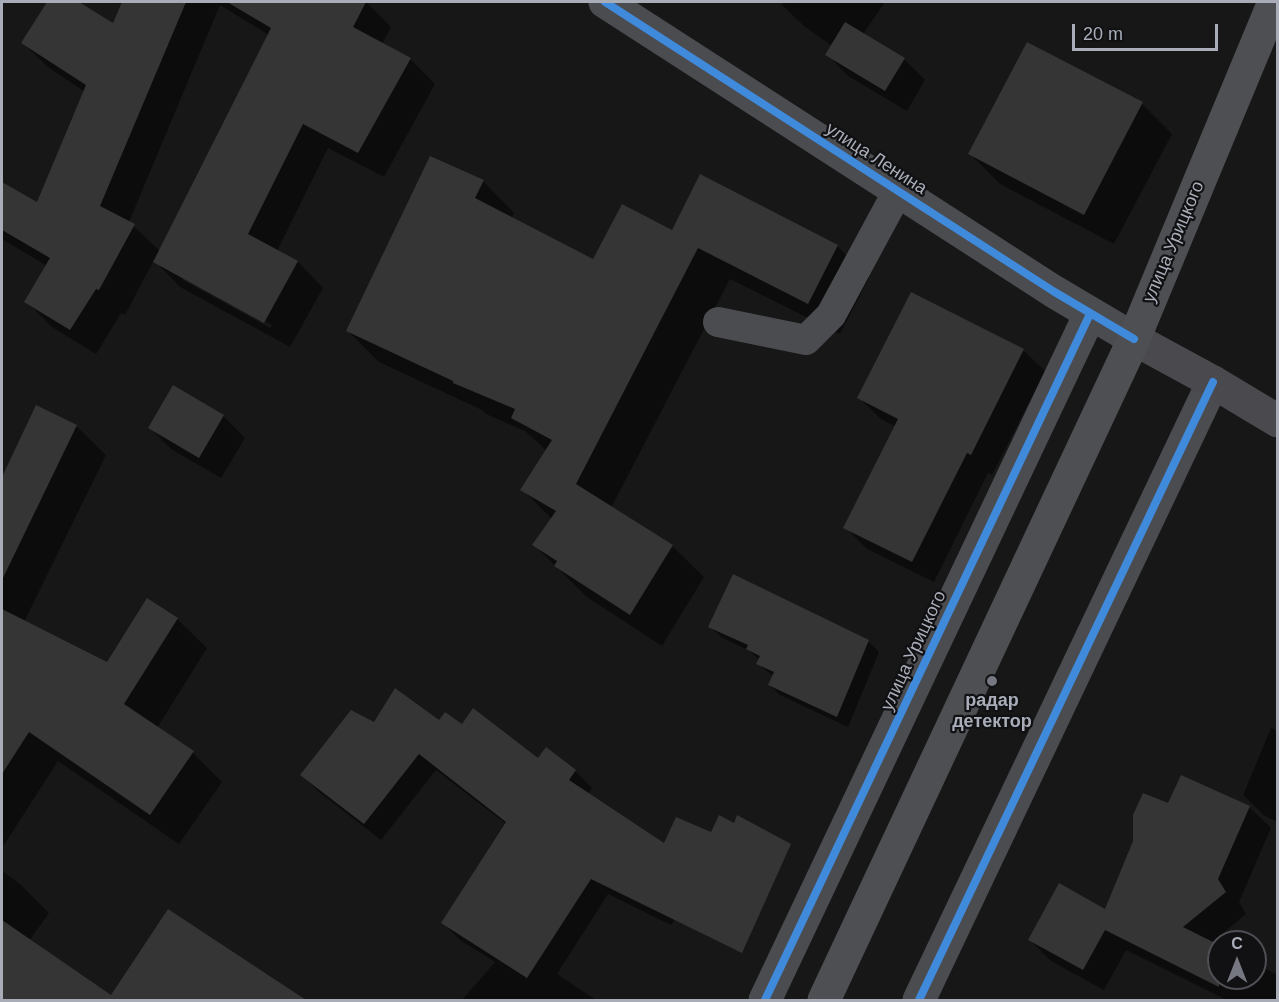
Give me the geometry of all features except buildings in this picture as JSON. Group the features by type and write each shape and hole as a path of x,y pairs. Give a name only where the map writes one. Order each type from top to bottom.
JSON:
{"main road":[{"name":"улица Урицкого","path":"824,1000 1134,339 1274,2"},
{"name":"улица Ленина","path":"1134,339 1278,421"}],"street":[{"name":"улица Ленина","path":"605,2 1090,314 1134,339"},
{"name":"улица Урицкого","path":"765,1000 1090,314"},
{"path":"919,1000 1213,382"}],"lane":[{"path":"718,322 806,340 831,315 898,191"}],"cycle path":[{"path":"605,2 1053,291 1134,339"},
{"path":"765,1000 1090,314"},
{"path":"919,1000 1213,382"}],"place":[{"name":"радар детектор","path":"992,681"}]}
